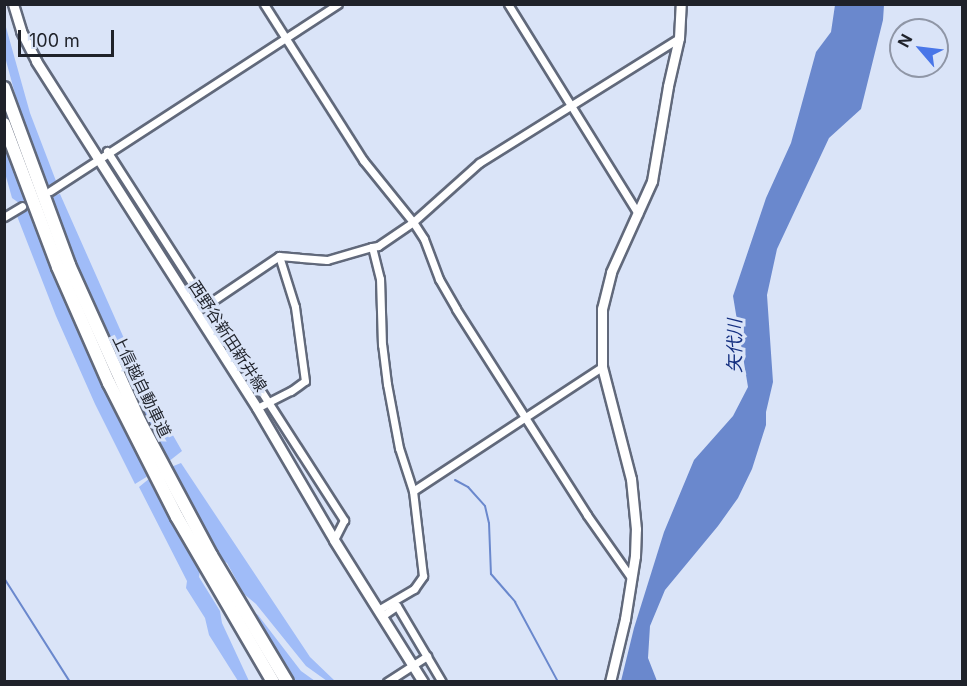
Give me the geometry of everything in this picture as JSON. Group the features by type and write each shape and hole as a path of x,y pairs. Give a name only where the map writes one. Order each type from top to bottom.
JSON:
{"highway":[{"name":"上信越自動車道","path":"6,90 61,244 136,413 210,555 287,681"},
{"name":"上信越自動車道","path":"4,124 58,267 109,382 177,517 273,681"}],"main road":[{"name":"西野谷新田新井線","path":"13,4 21,30 36,61 256,408 334,540 423,681"},
{"path":"610,681 632,579 636,529 631,479 602,367 601,327 605,292 618,254 652,181 679,38 681,4"}],"street":[{"path":"264,4 363,160 424,239 439,279 523,417 632,579"},
{"path":"50,191 107,151 338,4"},
{"path":"508,4 638,213"},
{"path":"195,313 279,256 327,261 378,246 413,222 479,163 679,38"},
{"path":"107,151 344,520 334,540"},
{"path":"4,217 22,206"},
{"path":"372,247 380,279 382,345 387,384 399,448 413,491 423,576 414,589 380,613"},
{"path":"256,408 266,401 291,391 305,381 295,307 279,256"},
{"path":"413,491 602,367"},
{"path":"380,613 397,606 442,681"},
{"path":"387,681 427,656"}],"shaded area":[{"path":"835,5 884,5 883,20 861,109 829,138 777,249 767,295 773,382 766,412 766,425 752,469 738,498 665,590 650,626 648,658 657,681 621,681 634,628 664,532 694,460 733,416 748,387 733,296 766,198 791,143 816,52 831,32"},
{"path":"4,20 30,113 56,181 47,187 21,116 5,57"},
{"path":"4,141 25,200 19,203 12,198 5,173"},
{"path":"60,194 146,388 182,451 168,462 93,305 50,196"},
{"path":"28,207 72,314 148,476 135,484 95,404 56,316 17,216"},
{"path":"181,463 310,657 335,681 327,681 306,666 256,604 244,594 227,563 220,559 171,467"},
{"path":"150,478 200,570 199,577 220,611 222,623 249,681 238,681 209,635 205,618 186,588 187,581 139,487"},
{"path":"249,609 258,615 301,671 315,681 296,681"}],"waterway":[{"path":"455,480 468,487 485,506 489,523 491,574 515,602 558,682"},
{"path":"4,578 70,682"}],"water label":[{"name":"矢代川","path":"735,346"}]}
